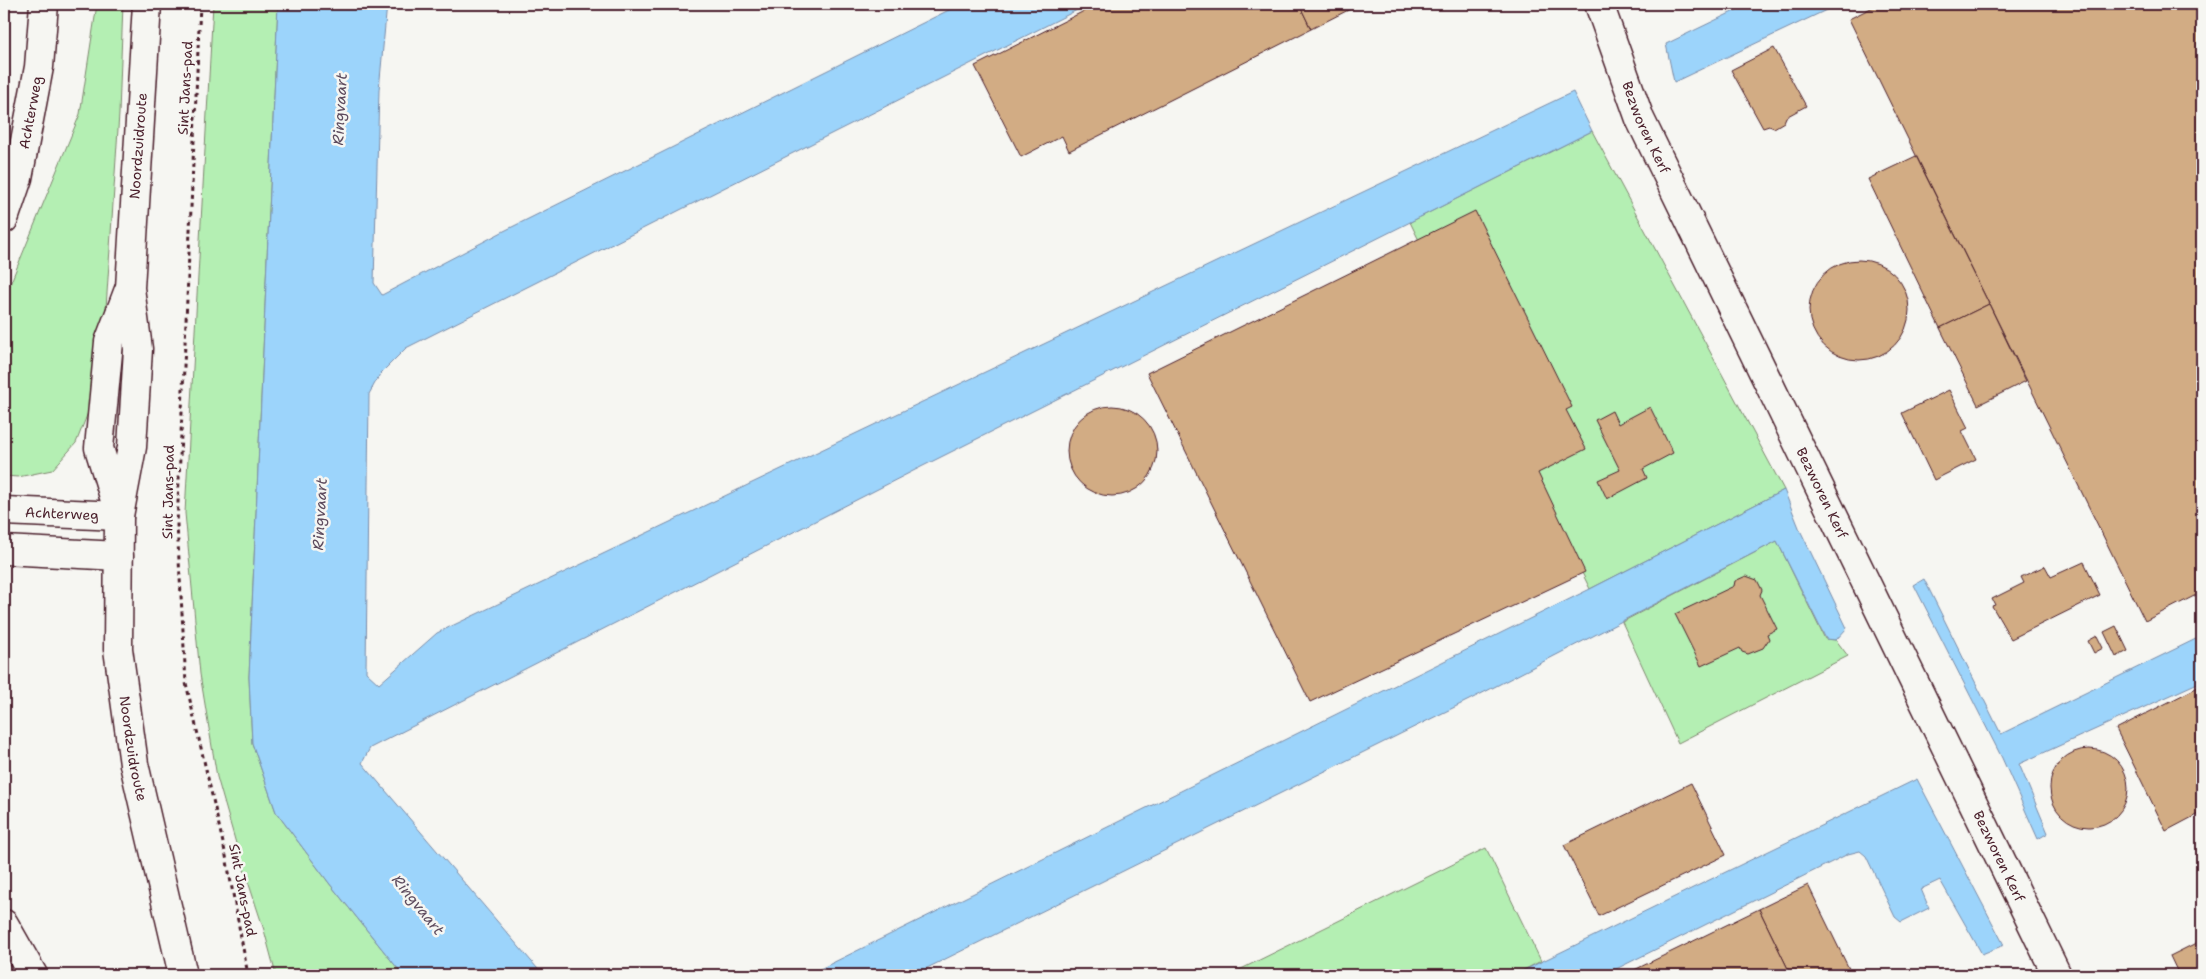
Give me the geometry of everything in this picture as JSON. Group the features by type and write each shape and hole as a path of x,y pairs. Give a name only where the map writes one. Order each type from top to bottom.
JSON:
{"street":[{"name":"Achterweg","path":"4,219 18,178 39,67 44,4"},
{"name":"Noordzuidroute","path":"147,4 130,288 110,342 99,448 119,516 118,649 134,764 183,975"},
{"name":"Bezworen Kerf","path":"1599,4 1640,119 2057,975"},
{"name":"Achterweg","path":"4,511 119,516"},
{"path":"4,550 119,556"},
{"path":"4,924 32,975"}],"path":[{"name":"Sint Jans-pad","path":"200,4 177,525 186,683 226,856 248,975"}],"green space":[{"path":"97,4 123,4 119,114 105,323 93,400 76,443 52,470 18,477 4,476 4,299 80,114"},
{"path":"213,4 278,4 249,677 252,743 276,812 329,883 403,975 276,975 217,777 200,674 185,513"},
{"path":"1592,131 1784,490 1590,589 1410,222"},
{"path":"1777,541 1825,639 1836,640 1848,656 1678,743 1622,622"},
{"path":"1486,848 1541,961 1514,975 1229,975"}],"water":[{"name":"Ringvaart","path":"278,4 387,4 379,90 374,283 382,295 504,231 961,4 1089,4 406,348 380,374 369,394 366,672 379,684 437,633 1573,92 1592,131 921,467 370,748 362,763 543,975 403,975 329,883 276,812 252,743 249,677"},
{"path":"1749,4 1839,4 1674,82 1666,44"},
{"path":"1784,490 1800,530 1847,628 1836,640 1826,639 1777,541 1469,700 913,975 808,975 1590,589"},
{"path":"1924,579 2001,734 2202,636 2202,681 2019,764 2048,833 2038,839 2002,758 1914,585"},
{"path":"1917,779 2004,945 1982,954 1940,880 1921,889 1929,908 1901,922 1895,917 1866,856 1860,851 1848,854 1604,975 1514,975"}],"building":[{"path":"1098,4 1299,4 1311,29 1069,151 1062,136 1021,157 975,66"},
{"path":"1299,4 1360,4 1311,29"},
{"path":"1879,4 2202,4 2202,592 2145,621 1849,19"},
{"path":"1774,48 1806,106 1786,117 1784,122 1774,128 1769,126 1763,128 1731,70"},
{"path":"1916,156 1989,304 1940,328 1868,179"},
{"path":"1475,211 1572,407 1566,410 1586,449 1538,473 1585,572 1310,702 1147,373"},
{"path":"1859,260 1869,261 1887,268 1901,282 1908,300 1908,320 1901,338 1887,352 1869,359 1859,360 1849,359 1831,352 1817,338 1810,320 1809,310 1810,300 1817,282 1831,268 1849,261"},
{"path":"1989,304 2026,381 1978,405 1940,328"},
{"path":"1949,390 1968,428 1962,431 1976,459 1934,480 1902,413"},
{"path":"1112,406 1121,407 1137,414 1149,426 1156,442 1156,460 1149,476 1137,488 1121,495 1112,496 1103,495 1087,488 1075,476 1068,460 1067,451 1068,442 1075,426 1087,414 1103,407"},
{"path":"1650,407 1673,453 1643,469 1647,478 1607,499 1598,480 1620,470 1595,420 1612,411 1618,424"},
{"path":"2084,562 2100,595 2011,639 1992,606 1995,605 1992,599 2024,583 2021,577 2045,566 2051,577"},
{"path":"1746,576 1757,580 1762,590 1760,595 1777,629 1767,634 1769,639 1763,648 1748,654 1742,652 1740,648 1701,666 1675,614 1734,586 1735,581"},
{"path":"2116,626 2128,651 2116,657 2104,632"},
{"path":"2097,636 2103,648 2094,653 2088,641"},
{"path":"2202,685 2202,812 2166,831 2116,729"},
{"path":"2081,749 2097,749 2111,755 2122,766 2128,780 2128,796 2122,810 2111,821 2097,827 2081,827 2067,821 2056,810 2050,796 2050,780 2056,766 2067,755"},
{"path":"1691,783 1726,855 1599,916 1564,845"},
{"path":"1808,885 1852,975 1791,975 1759,909"},
{"path":"1759,909 1791,975 1624,975"},
{"path":"2202,940 2202,975 2179,975 2170,956"}]}
